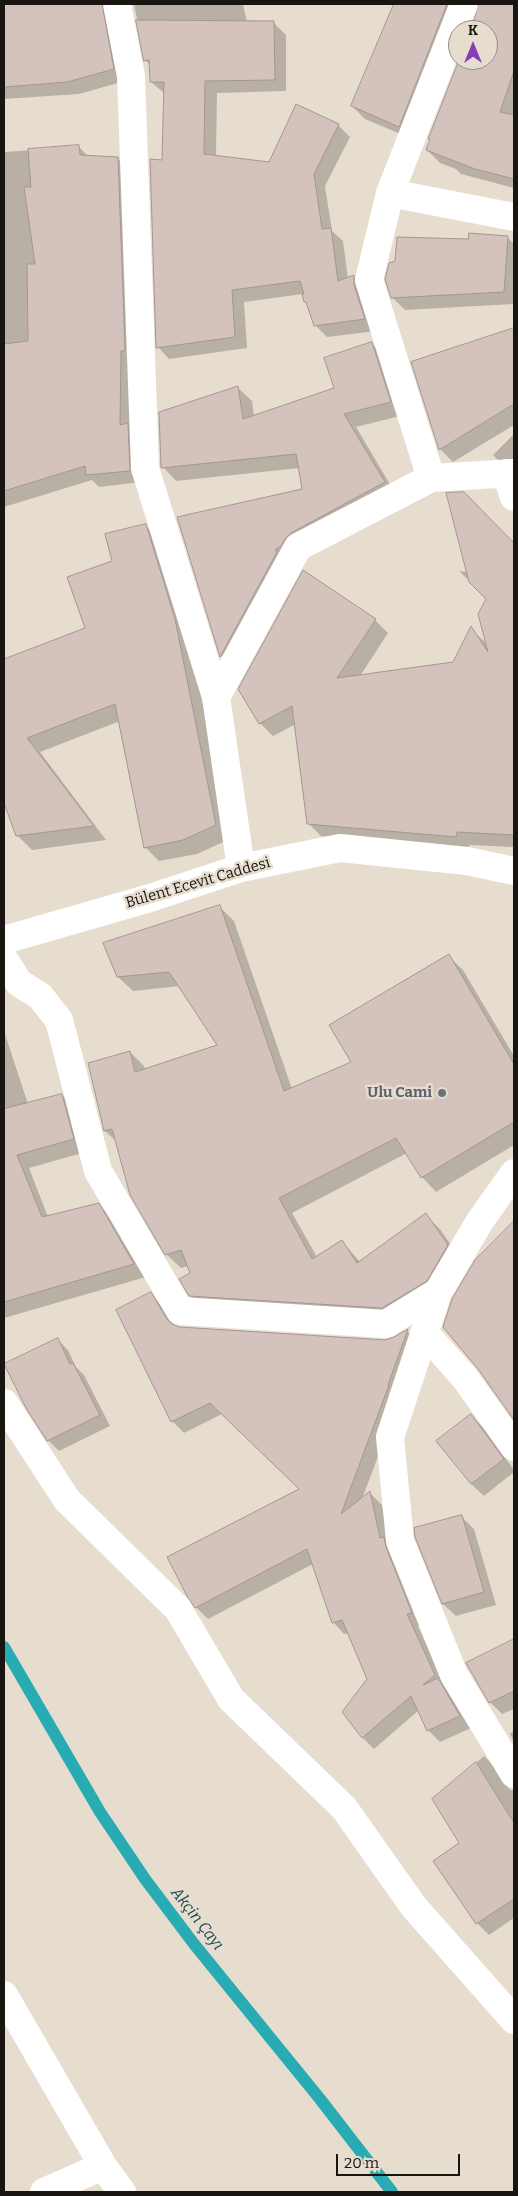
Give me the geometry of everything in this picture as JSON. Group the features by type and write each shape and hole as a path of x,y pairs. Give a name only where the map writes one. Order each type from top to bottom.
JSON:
{"street":[{"path":"117,4 131,76 145,468 216,697 241,868"},
{"path":"430,478 369,280 390,193 464,4"},
{"path":"390,193 514,217"},
{"path":"216,697 298,547 430,478 512,481"},
{"name":"Bülent Ecevit Caddesi","path":"4,940 150,898 241,868 340,848 466,861 514,871"},
{"path":"4,959 11,984 40,996 59,1020 98,1171 180,1311 386,1324 438,1292"},
{"path":"514,1174 480,1221 438,1292 390,1437 400,1541 454,1675 514,1774"},
{"path":"425,1333 466,1378 514,1447"},
{"path":"4,1403 67,1500 178,1609 231,1699 344,1808 414,1907 514,2020"},
{"path":"4,1995 103,2166 122,2192"},
{"path":"44,2192 103,2166"}],"building":[{"path":"4,4 102,4 114,69 67,82 4,87"},
{"path":"394,4 447,4 399,127 351,106"},
{"path":"479,4 514,4 514,71 500,112 514,115 514,179 475,169 426,150 430,139 428,139 455,70 498,70 498,20 474,20"},
{"path":"136,20 274,21 275,80 205,81 204,154 269,162 296,104 339,124 314,174 322,229 331,228 338,281 354,275 354,285 365,319 314,326 306,302 304,302 300,281 232,290 235,337 156,348 150,159 162,160 164,82 150,82 149,60 144,61"},
{"path":"79,145 80,155 118,157 125,350 121,351 120,425 128,423 130,471 86,475 85,466 4,491 4,344 28,341 27,264 35,264 24,187 31,187 28,149"},
{"path":"469,233 508,236 504,292 391,298 385,279 389,263 395,261 397,237 468,239"},
{"path":"514,328 514,404 439,450 411,362"},
{"path":"372,342 391,402 344,414 385,482 291,533 285,539 281,546 275,550 277,552 220,657 177,517 302,489 296,454 161,468 159,412 238,386 243,419 334,388 324,358"},
{"path":"464,492 514,543 514,835 457,832 456,837 307,824 292,706 259,724 238,689 303,570 376,619 337,678 453,662 471,626 488,652 478,614 486,599 469,582 446,493"},
{"path":"146,524 175,619 216,825 183,840 144,848 115,704 27,738 94,826 16,836 4,803 4,659 85,628 67,577 112,561 105,534"},
{"path":"220,905 284,1091 351,1062 329,1025 449,954 514,1064 514,1122 421,1178 396,1138 279,1198 312,1259 342,1240 357,1263 426,1213 448,1245 427,1281 382,1308 189,1296 179,1279 190,1273 181,1250 165,1255 130,1195 112,1129 104,1131 88,1063 130,1051 135,1072 217,1045 169,972 117,977 103,943"},
{"path":"62,1094 74,1139 17,1155 42,1217 99,1203 134,1264 4,1302 4,1109"},
{"path":"514,1221 514,1420 478,1369 443,1327 452,1299 475,1260"},
{"path":"151,1292 167,1319 179,1327 385,1340 408,1329 341,1514 370,1491 380,1538 384,1537 386,1547 412,1613 407,1614 435,1675 423,1685 438,1678 460,1716 427,1731 411,1696 362,1738 342,1712 367,1679 342,1620 332,1623 307,1549 195,1608 167,1557 299,1489 210,1403 171,1422 116,1310"},
{"path":"58,1338 70,1364 73,1363 100,1415 47,1441 26,1408 4,1364"},
{"path":"471,1414 504,1459 471,1484 436,1441"},
{"path":"462,1515 484,1592 442,1604 415,1537 414,1528"},
{"path":"514,1639 514,1691 489,1703 466,1663"},
{"path":"476,1762 514,1823 514,1899 476,1924 433,1861 459,1843 432,1799"}],"waterway":[{"name":"Akçin Çayı","path":"4,1647 100,1812 145,1879 194,1944 320,2099 392,2192"}],"place":[{"name":"Ulu Cami","path":"442,1093"}]}
